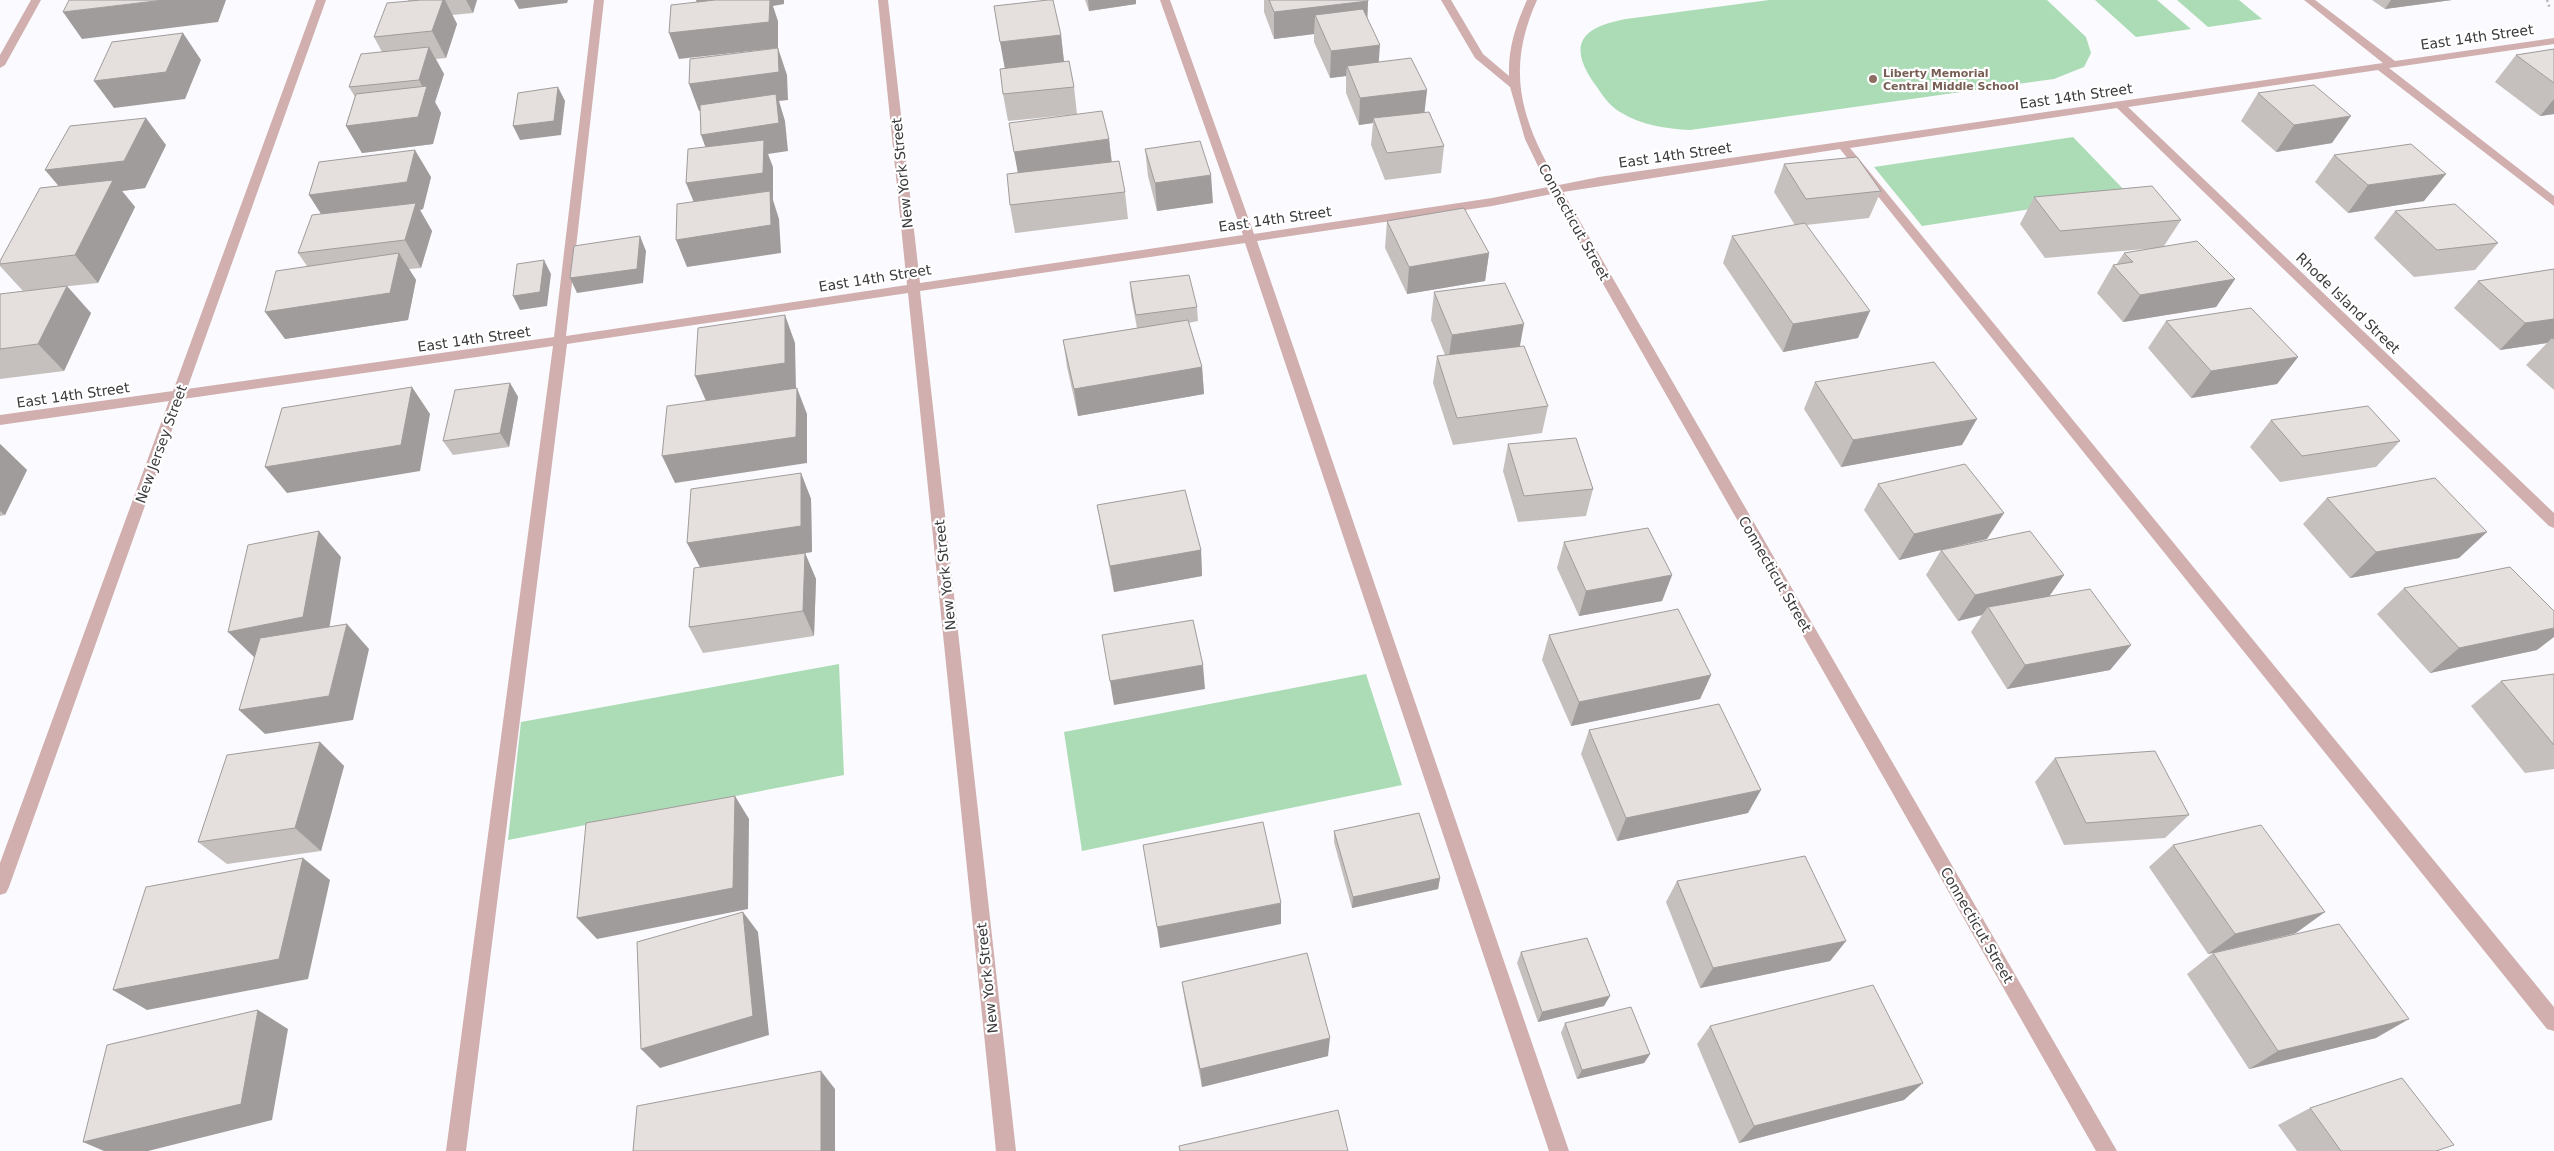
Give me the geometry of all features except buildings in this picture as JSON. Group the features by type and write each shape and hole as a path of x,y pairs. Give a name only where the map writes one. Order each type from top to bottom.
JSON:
{"street":[{"path":"0,65 36,0"},
{"name":"New Jersey Street","path":"0,887 321,0"},
{"path":"456,1151 560,356 560,322 599,0"},
{"name":"New York Street","path":"883,0 1006,1151"},
{"path":"1165,0 1250,238 1559,1151"},
{"path":"1446,0 1479,56 1513,85"},
{"path":"1513,85 1516,42 1524,16 1532,0"},
{"path":"2309,0 2554,202"},
{"name":"East 14th Street","path":"0,420 560,342 914,287 1492,202 1599,181 2554,41"},
{"name":"Connecticut Street","path":"1513,85 1531,141 1555,190 2107,1151"},
{"name":"Rhode Island Street","path":"2120,105 2554,522"},
{"path":"1843,146 2554,1022"}],"green space":[{"path":"1769,0 2047,0 2086,37 2091,53 2084,67 2054,79 1690,130 1672,129 1645,123 1616,109 1594,83 1581,58 1583,39 1589,32 1611,22"},
{"path":"2095,0 2157,0 2191,29 2136,37"},
{"path":"2177,0 2239,0 2262,19 2208,27"},
{"path":"2073,137 2128,194 1922,226 1874,167"},
{"path":"839,664 844,775 508,840 521,722"},
{"path":"1366,674 1402,785 1082,851 1064,732"}],"place":[{"name":"Liberty Memorial Central Middle School","path":"1873,79"}]}
